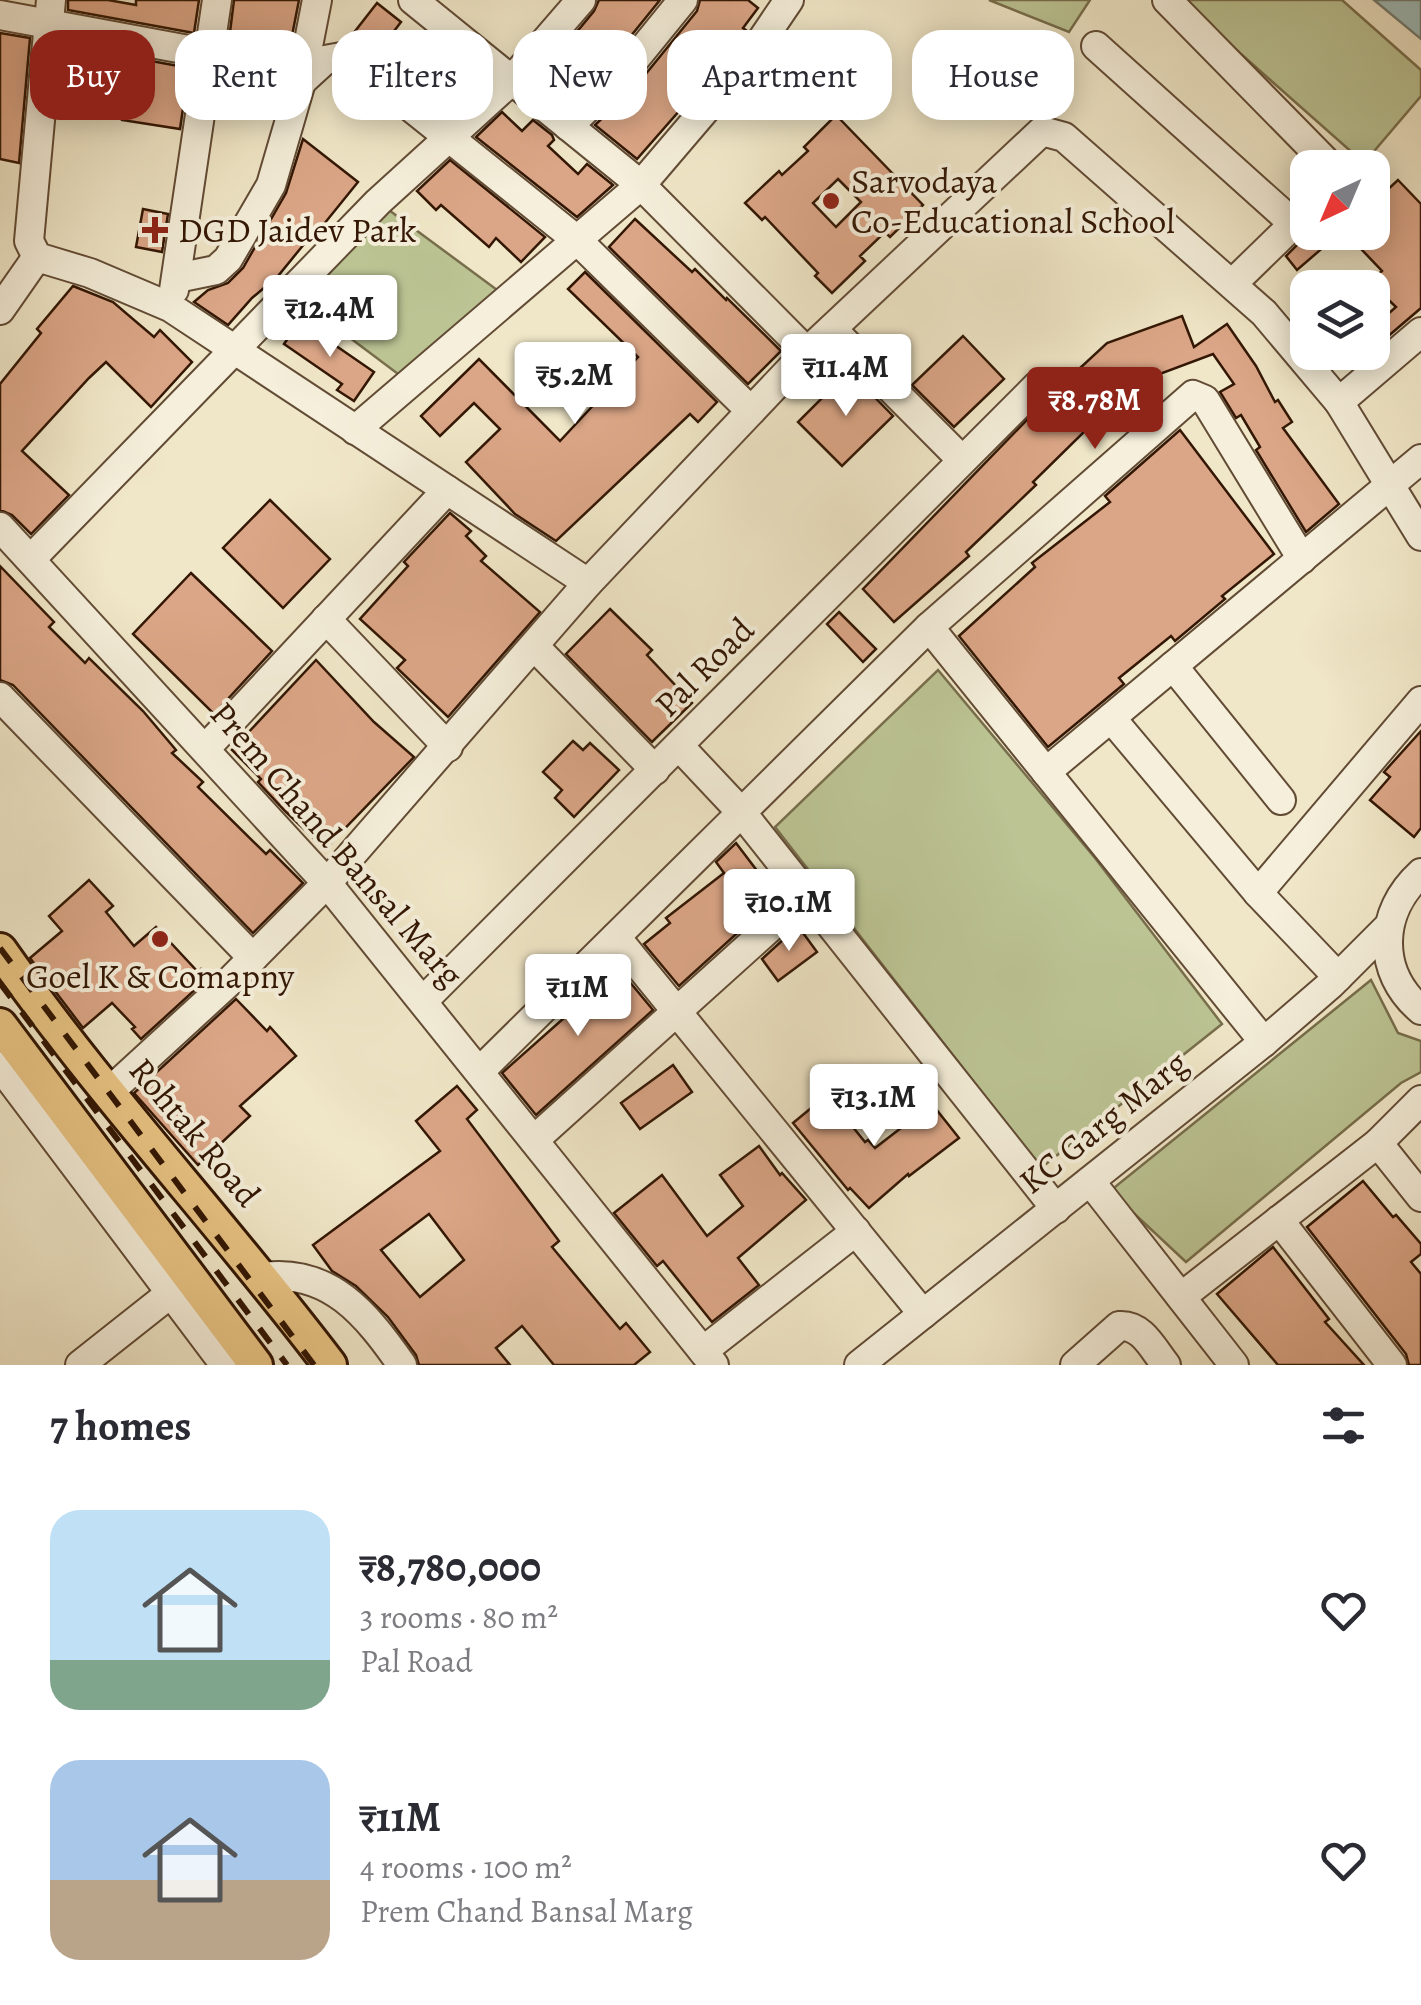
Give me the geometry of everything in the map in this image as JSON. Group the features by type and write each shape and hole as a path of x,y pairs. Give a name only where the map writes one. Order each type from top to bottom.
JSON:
{"main road":[{"name":"Rohtak Road","path":"0,950 38,1004 263,1277 330,1365"},
{"path":"2,1031 256,1365"}],"street":[{"path":"213,30 217,0"},
{"path":"311,30 317,0"},
{"path":"413,0 641,185 807,352"},
{"path":"31,558 378,202 511,81 581,0"},
{"path":"568,126 622,75 683,0"},
{"path":"355,430 641,185 751,56 789,0"},
{"path":"1167,0 1314,150"},
{"path":"0,16 50,12 175,45"},
{"path":"50,12 29,240 37,257 90,272 170,308 588,583"},
{"path":"1096,46 1290,209"},
{"path":"312,72 326,60 347,56 577,240 751,411"},
{"path":"170,308 200,120"},
{"path":"177,278 216,270 228,259 271,184 290,120"},
{"path":"109,1092 327,883 588,583 807,352 1042,132 1064,137 1264,312 1340,402 1421,536"},
{"path":"1232,284 1290,227"},
{"path":"0,310 37,257"},
{"path":"832,329 962,460"},
{"path":"1340,402 1421,332"},
{"name":"Pal Road","path":"424,1000 1037,386"},
{"path":"480,1071 929,627 1193,396 1205,400 1302,558"},
{"path":"1046,772 1421,459"},
{"path":"205,749 447,490"},
{"name":"Prem Chand Bansal Marg","path":"0,527 327,883 708,1358"},
{"path":"326,620 448,747"},
{"path":"929,627 1264,1042"},
{"path":"534,646 655,770"},
{"path":"1173,666 1281,800"},
{"path":"0,697 253,958"},
{"path":"1258,893 1421,702"},
{"path":"1111,718 1334,981 1352,978 1398,984"},
{"path":"679,746 742,812 1056,1208"},
{"name":"KC Garg Marg","path":"859,1365 1264,1042 1334,981 1386,929 1401,895 1421,873"},
{"path":"534,1140 806,895"},
{"path":"1386,929 1391,970 1421,1010"},
{"path":"616,937 924,1314"},
{"path":"0,1066 225,1365"},
{"path":"1180,1297 1378,1142 1421,1100"},
{"path":"1378,1142 1421,1197"},
{"path":"1090,1181 1234,1365"},
{"path":"1280,1220 1392,1365"},
{"path":"708,1358 856,1231"},
{"path":"263,1277 296,1275 337,1292 374,1328 402,1365"},
{"path":"80,1365 171,1293"},
{"path":"1075,1365 1120,1326 1127,1325 1140,1331 1166,1365"}],"green space":[{"path":"989,0 1090,0 1070,30"},
{"path":"1180,0 1342,0 1421,70 1421,96 1375,150 1349,150"},
{"path":"378,202 508,298 410,383 289,292"},
{"path":"938,670 1095,858 1222,1024 1041,1168 775,827"},
{"path":"1371,980 1398,1033 1421,1041 1421,1072 1401,1083 1186,1262 1110,1191"}],"water":[{"path":"1374,0 1421,0 1421,39"}],"building":[{"path":"68,0 136,5 136,0 199,0 194,30 68,10"},
{"path":"234,0 299,0 293,30 230,30"},
{"path":"599,0 660,0 636,30 578,30"},
{"path":"700,0 748,0 758,8 743,28 746,30 682,30 697,11"},
{"path":"377,3 401,22 395,30 356,30"},
{"path":"0,33 30,38 19,163 0,159"},
{"path":"667,48 667,120 671,120 637,159 595,125 600,120 647,120 647,72"},
{"path":"155,62 175,65 175,120 181,120 180,129 122,120 155,120"},
{"path":"502,112 522,131 533,120 552,135 554,140 548,146 578,174 587,164 613,185 577,217 476,137"},
{"path":"831,120 841,120 923,205 890,237 885,232 860,256 865,261 832,293 765,217 762,220 745,203 779,171 782,175 808,151 804,147","holes":["838,179 861,202 836,227 813,203"]},
{"path":"303,139 358,182 278,276 228,325 194,302 208,290 228,283 243,268 286,193"},
{"path":"450,160 545,237 521,262 496,238 489,247 441,205 436,210 417,191"},
{"path":"1398,180 1421,204 1421,308 1390,335 1390,312 1396,307 1390,301 1390,270 1381,270 1362,250 1390,250 1390,187"},
{"path":"143,209 168,214 162,252 136,247"},
{"path":"635,219 692,272 695,269 781,351 748,384 609,247"},
{"path":"1292,250 1320,250 1297,270 1286,256"},
{"path":"585,272 717,402 698,422 690,414 556,541 515,514 466,462 500,429 474,403 440,436 421,416 479,359 560,441 638,357 568,289"},
{"path":"73,286 113,302 154,337 160,330 192,362 151,407 106,362 89,378 22,451 69,495 31,534 12,515 0,510 0,384 41,333 37,329"},
{"path":"1182,316 1194,347 1227,324 1275,402 1278,400 1292,422 1283,428 1339,504 1306,532 1256,450 1260,447 1241,415 1236,418 1220,392 1234,384 1213,354 1122,388 1033,482 1036,485 966,552 969,556 894,622 863,589 1051,395 1107,343"},
{"path":"300,321 374,372 354,401 337,390 342,384 284,344"},
{"path":"963,336 1004,379 954,427 912,385"},
{"path":"849,371 893,416 842,466 798,422"},
{"path":"1180,430 1274,554 1175,641 1171,636 1119,678 1124,684 1048,747 959,636 1035,567 1032,563 1110,502 1105,496"},
{"path":"270,500 330,559 283,608 223,548"},
{"path":"450,513 471,531 466,536 486,556 481,561 540,612 448,717 397,668 405,660 360,619 408,566 404,562"},
{"path":"0,566 54,622 49,627 85,663 89,658 143,711 176,750 172,753 203,782 198,787 266,854 270,850 303,883 253,933 13,685 0,680"},
{"path":"191,573 272,651 214,714 133,634"},
{"path":"610,609 652,650 647,655 692,703 652,742 566,654"},
{"path":"839,612 876,649 863,662 827,624"},
{"path":"316,660 374,722 414,757 325,849 285,811 232,750"},
{"path":"1421,731 1421,828 1414,837 1370,800 1390,777 1384,772"},
{"path":"573,741 583,750 590,743 619,770 574,817 555,798 562,790 543,772"},
{"path":"736,843 777,897 679,986 644,944 670,923 666,918 724,873 716,862"},
{"path":"89,880 113,906 106,912 134,946 156,927 198,972 201,969 209,977 141,1039 112,1003 83,1028 30,958 62,931 49,916"},
{"path":"798,926 817,952 778,981 762,959"},
{"path":"614,963 653,1010 536,1115 502,1073 564,1018 562,1015"},
{"path":"236,999 267,1031 270,1027 296,1056 240,1106 250,1116 198,1165 134,1093"},
{"path":"673,1065 692,1092 640,1129 621,1103"},
{"path":"457,1086 477,1110 467,1119 559,1241 552,1247 620,1329 626,1323 650,1352 634,1365 554,1365 522,1326 496,1348 510,1365 419,1365 388,1317 356,1286 332,1271 313,1245 440,1151 416,1121","holes":["429,1214 464,1260 420,1297 381,1250"]},
{"path":"827,1095 865,1142 868,1140 875,1148 932,1104 959,1138 869,1208 848,1190 793,1123"},
{"path":"759,1146 780,1175 806,1200 738,1258 759,1285 712,1322 663,1261 657,1266 614,1213 662,1175 707,1236 743,1206 720,1175"},
{"path":"1363,1181 1421,1244 1421,1254 1411,1262 1421,1274 1421,1365 1409,1365 1406,1354 1307,1227"},
{"path":"1273,1247 1329,1319 1325,1322 1364,1365 1278,1365 1217,1294"}],"railway":[{"path":"0,948 314,1365"},
{"path":"0,983 287,1365"}],"place":[{"name":"Sarvodaya Co-Educational School","path":"831,201"},
{"name":"DGD Jaidev Park","path":"155,230"},
{"name":"Goel K & Comapny","path":"160,939"}]}
